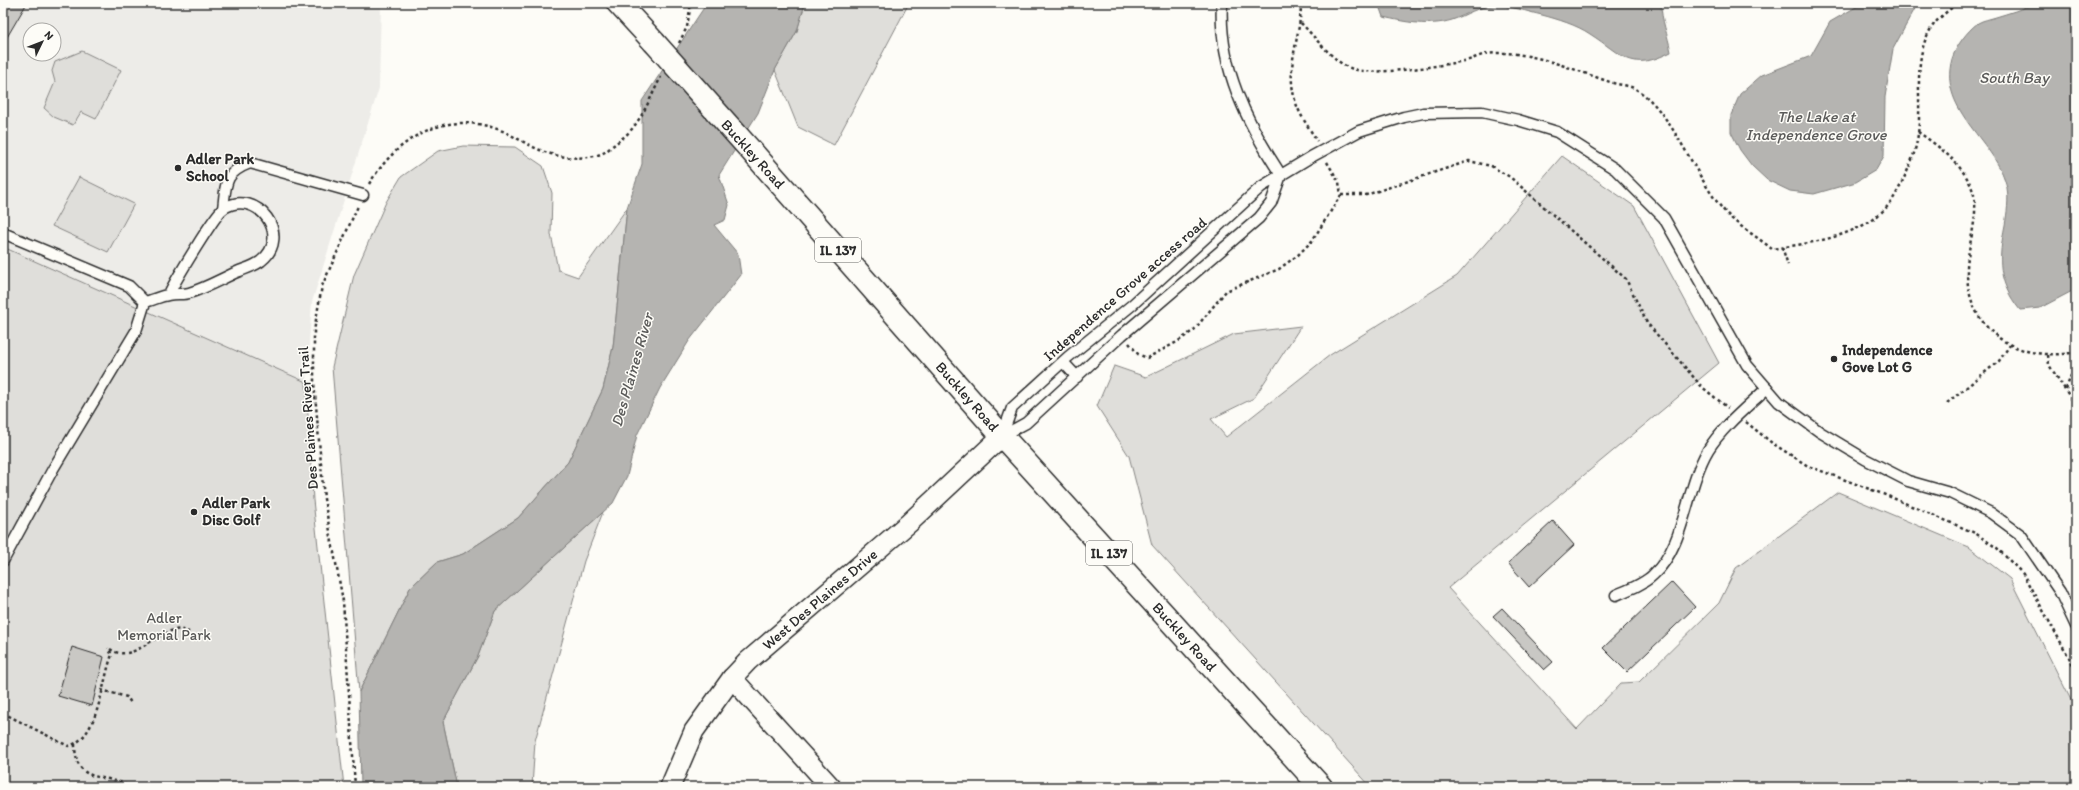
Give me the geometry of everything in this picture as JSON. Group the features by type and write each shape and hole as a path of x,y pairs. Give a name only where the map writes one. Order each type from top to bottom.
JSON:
{"main road":[{"name":"Buckley Road","path":"618,3 754,154 1002,436 1321,787"}],"street":[{"name":"West Des Plaines Drive","path":"670,787 694,731 732,678 748,661 909,523 1002,436"},
{"path":"732,678 831,787"}],"lane":[{"path":"1002,436 1026,423 1122,335 1259,218 1271,203 1281,175 1262,146 1237,94 1227,62 1221,19 1222,3"},
{"name":"Independence Grove access road","path":"1002,436 1012,408 1132,305 1261,187 1321,151 1359,131 1404,117 1423,113 1482,112 1518,120 1557,132 1615,168 1664,218 1747,365 1779,402 1820,432 1865,459 1908,480 1950,493 1991,513 2021,535 2060,592 2076,626"},
{"path":"168,294 176,278 223,209 226,181 236,169 250,163 362,195"},
{"path":"145,302 168,294 189,293 260,262 270,252 274,229 268,218 249,204 236,203 223,209"},
{"path":"3,233 129,286 145,302"},
{"path":"3,560 53,469 136,331 145,302"},
{"path":"1064,362 1077,377"},
{"path":"1616,595 1653,576 1668,559 1679,532 1695,477 1708,450 1767,388"}],"path":[{"path":"690,16 691,3"},
{"path":"1122,335 1138,354 1147,358 1178,342 1194,330 1226,291 1279,269 1298,255 1312,241 1341,195 1338,182 1296,105 1291,82 1291,65 1301,23 1301,3"},
{"path":"1301,23 1337,59 1352,69 1370,72 1397,70 1464,61 1487,54 1513,54 1546,60 1613,83 1632,87 1647,97 1660,112 1704,182 1729,216 1772,249 1819,242 1867,223 1885,209 1898,190 1917,147 1919,76 1923,47 1934,23 1958,3"},
{"name":"Des Plaines River Trail","path":"355,787 343,601 324,499 314,382 314,331 322,286 362,195 377,171 403,145 420,133 440,125 459,122 478,123 505,132 542,151 585,158 604,153 631,131 640,115"},
{"path":"1918,132 1941,147 1969,182 1974,194 1975,208 1968,254 1967,275 1970,297 1981,320 2002,341 2039,355 2059,355 2076,352"},
{"path":"1341,195 1366,195 1470,161 1491,166 1510,177 1626,279 1647,323 1702,387 1772,443 1808,466 1888,496 1975,533 1997,548 2023,574 2076,670"},
{"path":"1782,247 1788,265"},
{"path":"1947,403 1999,361 2010,345"},
{"path":"2048,355 2049,365 2076,406"},
{"path":"2066,389 2076,362"},
{"path":"3,713 68,746 75,744 89,731 95,717 101,690 112,655 108,648 114,652 126,654 172,630 182,628 189,632"},
{"path":"101,690 127,697 131,703"},
{"path":"75,744 78,763 86,772 97,778 123,782 130,787"}],"shaded area":[{"name":"Adler Park School","path":"3,3 381,3 379,88 312,302 306,382 3,247"}],"green space":[{"path":"805,3 909,3 834,145 798,127 775,70 797,31"},
{"path":"82,51 121,70 96,119 81,112 73,125 54,117 44,108 55,82 52,71 55,62 62,62 62,59"},
{"path":"463,146 515,147 543,166 552,193 551,234 558,270 578,277 627,208 613,347 603,389 568,462 518,518 463,554 437,562 410,588 359,692 332,367 354,275 386,202 401,177 438,151"},
{"path":"1562,156 1634,206 1719,363 1448,588 1577,729 1621,683 1639,682 1719,603 1736,568 1838,492 1969,547 2010,579 2076,710 2076,787 1371,787 1152,545 1129,456 1097,406 1114,366 1146,377 1234,334 1301,326 1254,398 1211,419 1226,437 1330,355 1457,276"},
{"path":"79,177 134,204 108,252 52,226"},
{"name":"Adler Park Disc Golf","path":"3,247 306,382 313,500 344,787 3,787"},
{"path":"603,512 584,561 535,741 532,787 457,787 443,722 478,656 495,611"}],"water":[{"name":"Des Plaines River","path":"707,3 805,4 797,31 775,70 758,113 719,175 729,205 725,220 714,225 738,254 741,275 689,341 660,388 637,435 627,476 613,503 495,611 478,656 443,722 457,787 361,787 359,692 410,588 437,562 463,554 518,518 568,462 603,389 613,347 627,208 642,164 642,101"},
{"path":"1378,3 1661,3 1663,21 1671,52 1646,61 1628,59 1585,31 1573,25 1518,9 1488,6 1452,20 1426,23 1408,22 1383,17"},
{"name":"The Lake at Independence Grove","path":"1863,3 1918,3 1893,49 1885,97 1884,156 1876,170 1856,182 1814,194 1790,191 1767,180 1752,166 1740,150 1731,132 1731,115 1740,94 1762,75 1811,56 1830,22"},
{"name":"South Bay","path":"2035,3 2076,3 2076,289 2040,308 2020,310 2007,289 2001,269 2001,249 2008,206 2007,188 2001,171 1992,156 1960,111 1953,95 1950,78 1952,59 1956,49 1962,39 1974,26 1982,21 2016,11"}],"building":[{"path":"3,3 27,3 3,44"},
{"path":"1553,521 1574,545 1529,587 1508,563"},
{"path":"1672,582 1695,607 1627,672 1603,648"},
{"path":"1502,608 1553,662 1544,670 1493,616"},
{"path":"72,647 104,657 92,706 58,696"}],"place":[{"name":"Adler Park School","path":"178,168"},
{"name":"Independence Gove Lot G","path":"1834,359"},
{"name":"Adler Park Disc Golf","path":"194,512"}],"park label":[{"name":"Adler Memorial Park","path":"164,626"}]}
